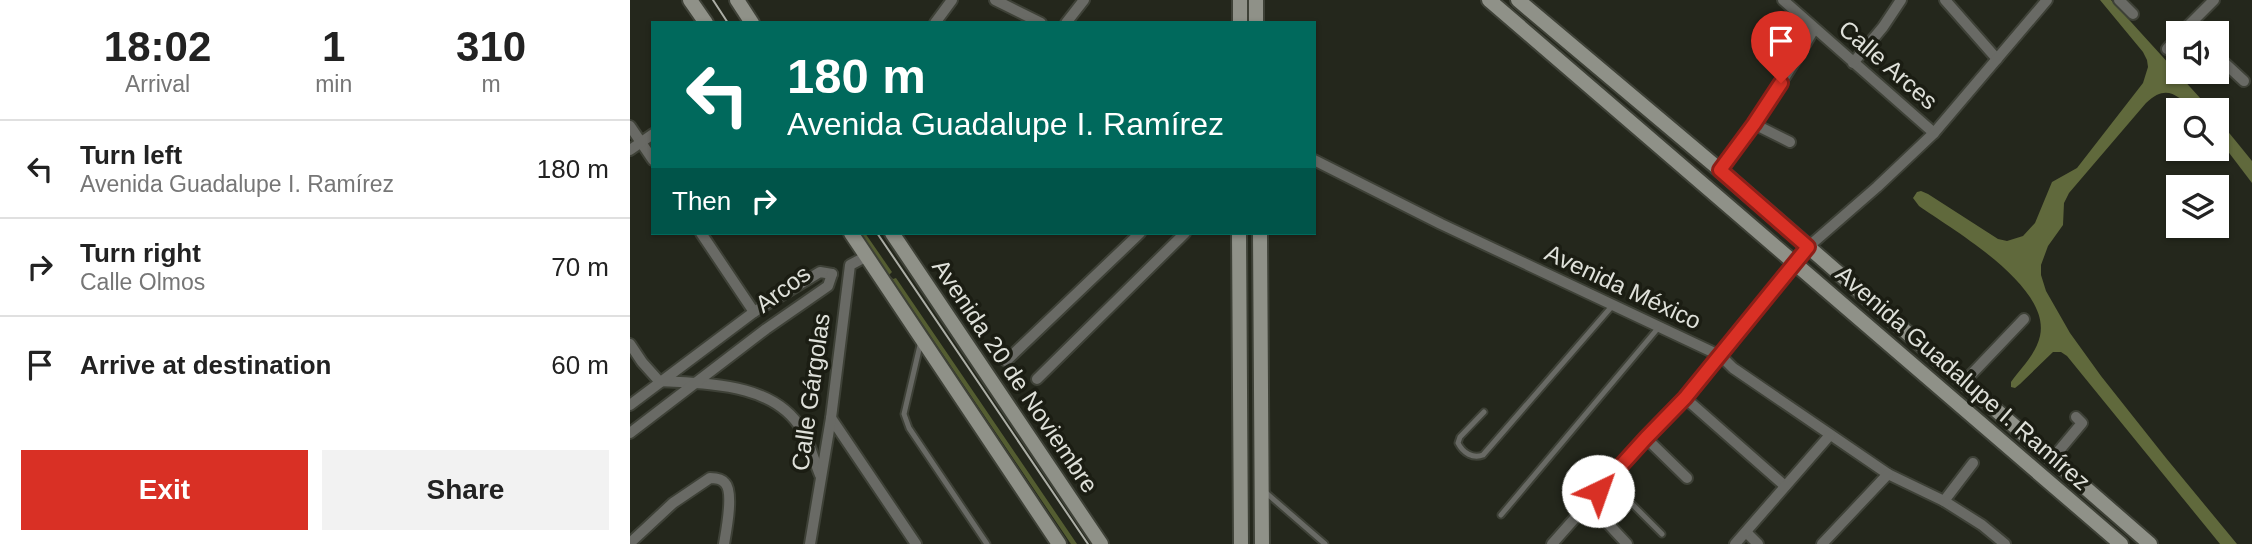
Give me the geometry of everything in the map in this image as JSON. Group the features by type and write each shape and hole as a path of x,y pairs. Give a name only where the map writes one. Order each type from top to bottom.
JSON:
{"main road":[{"path":"690,0 705,21"},
{"path":"737,0 751,21"},
{"path":"1254,21 1256,0"},
{"name":"Avenida Guadalupe I. Ramírez","path":"1489,0 2121,544"},
{"name":"Avenida Guadalupe I. Ramírez","path":"1518,0 1720,170 2150,544"},
{"path":"1239,2 1240,21"},
{"path":"852,235 1059,544"},
{"name":"Avenida 20 de Noviembre","path":"893,235 1101,544"},
{"path":"1239,235 1241,544"},
{"path":"1261,235 1262,544"}],"street":[{"path":"936,21 952,0"},
{"path":"995,0 1037,21"},
{"path":"1068,21 1084,0"},
{"name":"Calle Arces","path":"1783,0 1934,133"},
{"path":"1853,63 1901,0"},
{"path":"1945,0 1997,59"},
{"path":"2119,0 2133,14"},
{"path":"2195,21 2214,0"},
{"path":"1239,2 1253,21"},
{"path":"1552,544 1685,398 1808,247 1934,133 2041,2"},
{"path":"1720,170 1754,124 1814,29"},
{"path":"2229,67 2244,81"},
{"path":"1754,124 1790,142"},
{"path":"630,126 651,157"},
{"path":"630,150 651,135"},
{"name":"Avenida México","path":"1316,161 1440,224 1721,356 1733,368 1830,436 1888,474 1944,500 2005,544"},
{"path":"702,235 754,312"},
{"path":"1006,361 1138,235"},
{"path":"1037,379 1183,235"},
{"path":"832,274 867,256"},
{"name":"Calle Gárgolas","path":"810,544 831,418 850,265"},
{"name":"Arcos","path":"630,405 754,312 820,272 832,274 828,286 630,433"},
{"path":"1964,382 2024,319"},
{"path":"630,344 659,381 734,387 763,397 785,411 802,429 820,475"},
{"path":"1685,398 1785,486"},
{"path":"2052,459 2082,423 2076,417"},
{"path":"831,418 916,544"},
{"path":"1735,544 1830,436"},
{"path":"1646,438 1687,478"},
{"path":"1944,500 1973,463"},
{"path":"1822,544 1888,474"},
{"path":"630,543 673,503 710,478 716,478 725,482 729,489 724,544"},
{"path":"1588,502 1627,544"},
{"path":"1746,532 1758,544"}],"lane":[{"path":"1484,412 1460,437 1458,443 1470,456 1483,455 1612,305"},
{"path":"1501,515 1659,327"},
{"path":"921,338 904,414 909,428 987,544"},
{"path":"1608,480 1662,534"},
{"path":"1262,490 1325,544"}],"shaded area":[{"path":"2100,0 2111,0 2166,60 2166,84 2187,84 2200,98 2179,98 2166,93 2153,97 2146,103 2069,193 2064,203 2063,225 2048,246 2041,265 2041,275 2046,291 2070,333 2101,376 2237,544 2220,544 2067,356 2061,352 2053,352 2020,384 2015,388 2011,387 2011,382 2032,355 2040,336 2039,317 2031,298 2016,279 1996,261 1919,206 1913,198 1917,192 1928,194 1998,239 2007,241 2023,236 2035,223 2052,182 2077,168 2143,83 2148,67 2143,52"},
{"path":"2229,133 2252,161 2252,183 2229,153"},
{"path":"862,235 866,235 892,272 889,275"},
{"path":"890,276 896,278 1077,544 1071,544"}],"tram line":[{"path":"713,0 727,21"},
{"path":"878,235 1088,544"}],"route":[{"path":"1598,491 1685,398 1808,247 1720,170 1781,83"}]}
